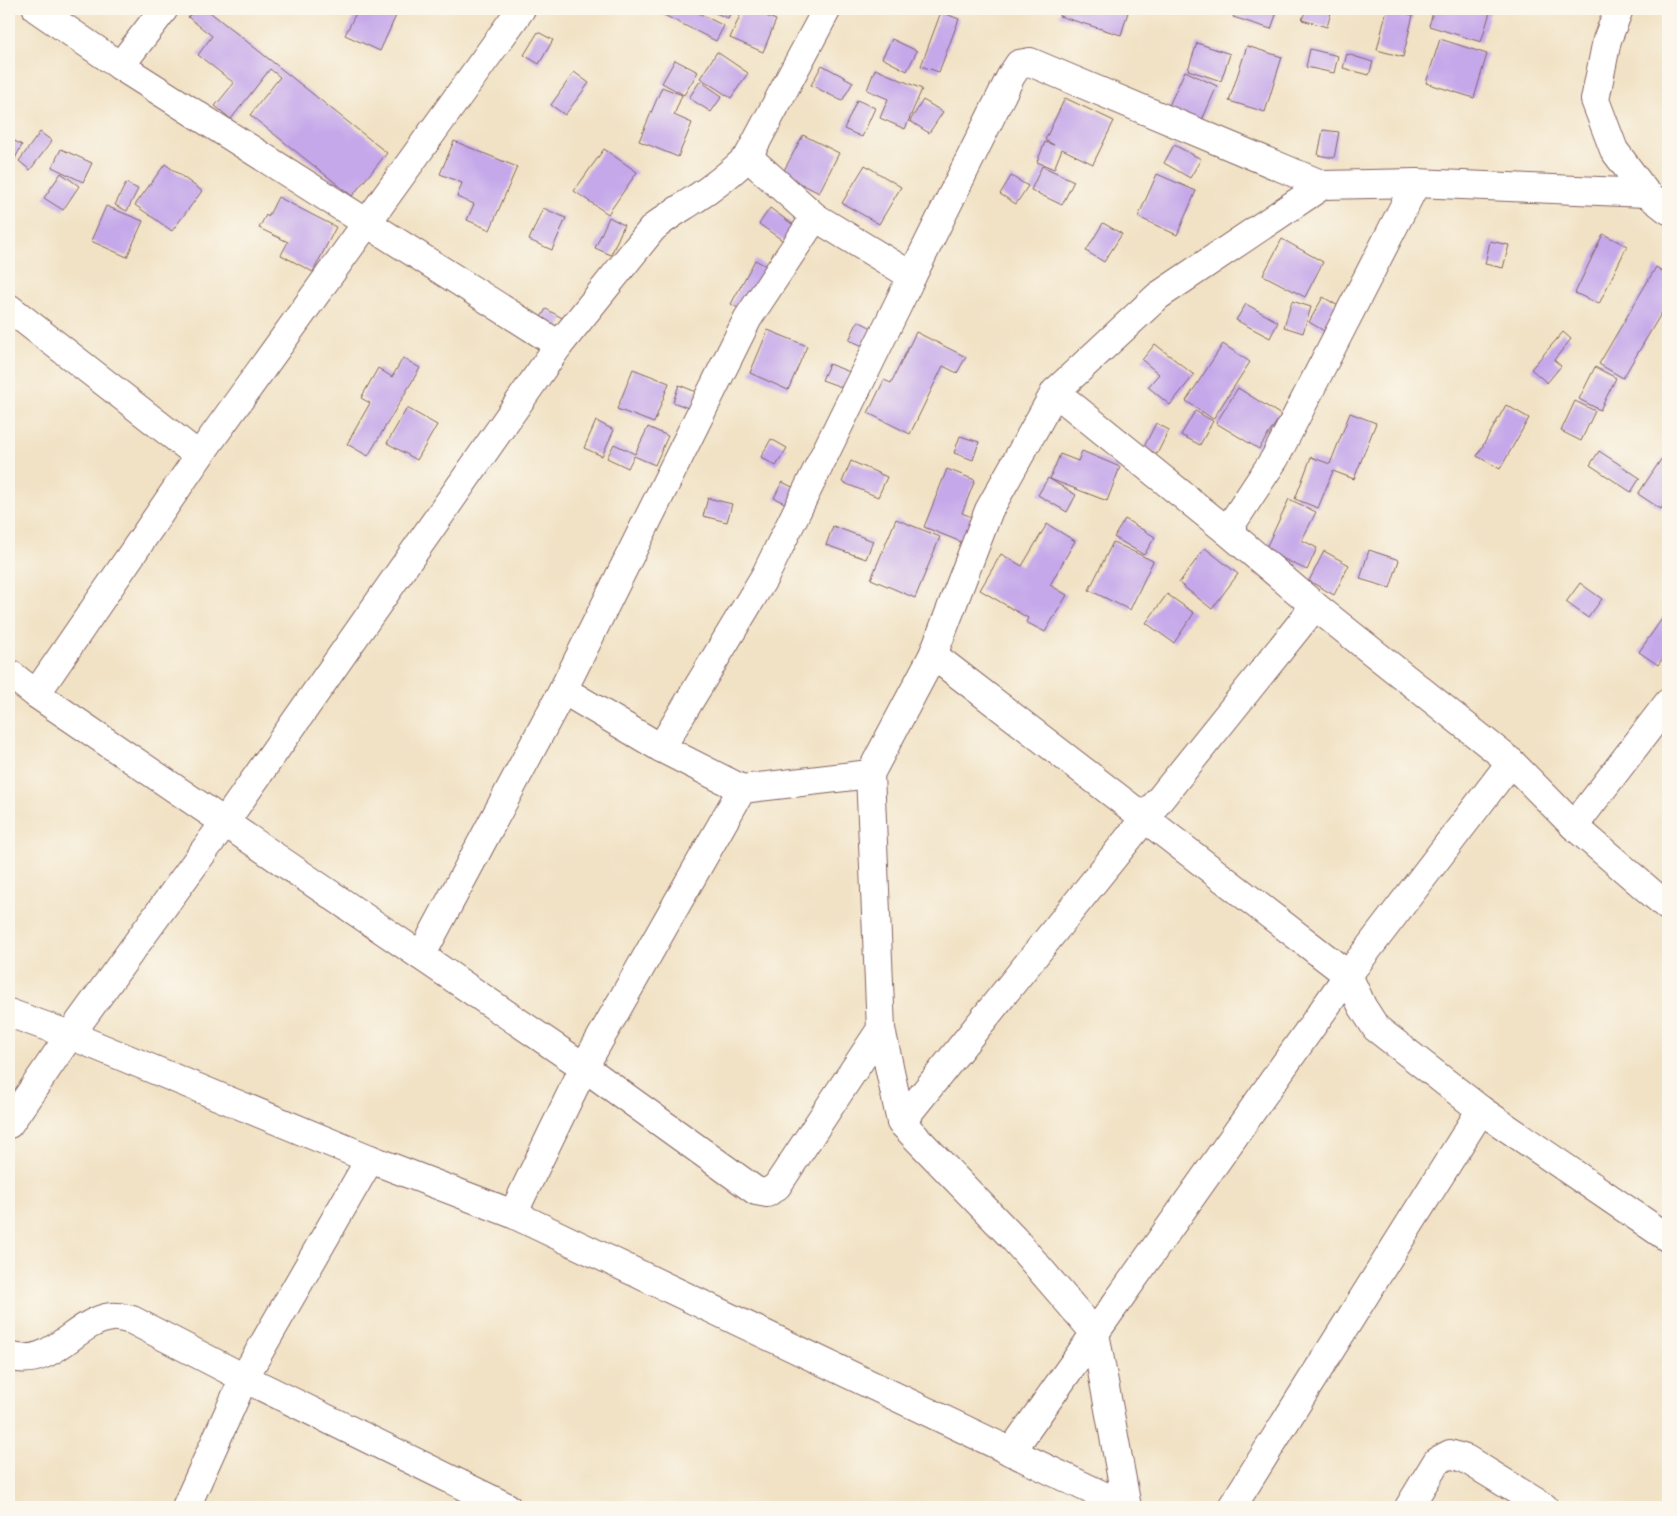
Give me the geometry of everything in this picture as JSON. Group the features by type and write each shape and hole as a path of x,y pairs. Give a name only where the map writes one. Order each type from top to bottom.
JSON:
{"street":[{"path":"37,9 120,66 558,345"},
{"path":"120,66 164,9"},
{"path":"36,694 199,456 520,9"},
{"path":"9,1124 70,1035 225,822 558,345 653,228 671,213 731,173 748,157 827,9"},
{"path":"1619,9 1607,40 1595,100 1614,150 1646,193 1668,210"},
{"path":"661,748 765,576 1011,76 1019,64 1030,62 1323,185 1416,183 1646,193"},
{"path":"748,157 815,217 912,276"},
{"path":"1228,531 1274,458 1416,183"},
{"path":"1127,1507 1095,1333 1014,1239 901,1122 881,1029 870,774 933,655 989,510 1055,392 1158,296 1323,185"},
{"path":"421,956 562,690 748,318 815,217"},
{"path":"9,308 199,456"},
{"path":"1055,392 1228,531 1315,606 1511,762 1574,826 1668,907"},
{"path":"901,1122 1315,606"},
{"path":"933,655 1348,975 1362,1006 1376,1028 1481,1110 1668,1238"},
{"path":"9,673 36,694 584,1067 756,1191 767,1192 778,1186 881,1029"},
{"path":"562,690 661,748 742,789 870,774"},
{"path":"1574,826 1668,703"},
{"path":"1011,1452 1348,975 1511,762"},
{"path":"513,1214 584,1067 742,789"},
{"path":"9,1012 70,1035 370,1159 513,1214 1127,1507"},
{"path":"1232,1507 1481,1110"},
{"path":"186,1507 244,1378 370,1159"},
{"path":"9,1356 16,1359 35,1358 50,1352 95,1322 113,1317 132,1320 477,1501 507,1507"},
{"path":"1409,1507 1437,1461 1450,1454 1466,1459 1544,1507"}],"building":[{"path":"195,9 206,9 387,153 352,196 250,115 280,77 270,69 231,119 215,106 234,83 198,55 212,36 188,17"},
{"path":"358,9 399,9 380,51 345,35"},
{"path":"652,9 691,9 724,26 716,41"},
{"path":"715,9 732,9 728,18 713,12"},
{"path":"743,9 750,9 776,20 763,52 730,38"},
{"path":"1061,9 1129,9 1121,35 1059,16"},
{"path":"1236,9 1278,9 1271,29 1233,17"},
{"path":"1306,9 1332,9 1327,27 1302,20"},
{"path":"1387,9 1413,15 1403,57 1377,50"},
{"path":"1434,9 1491,9 1481,42 1429,26"},
{"path":"941,12 959,19 939,72 921,66"},
{"path":"538,32 553,40 539,64 524,55"},
{"path":"892,39 917,51 907,71 882,58"},
{"path":"1440,39 1487,54 1474,98 1426,83"},
{"path":"1197,43 1230,54 1221,81 1188,70"},
{"path":"1247,46 1282,57 1265,112 1229,101"},
{"path":"1310,49 1338,56 1334,73 1306,67"},
{"path":"717,52 748,73 731,98 700,78"},
{"path":"1347,54 1373,62 1369,75 1343,68"},
{"path":"675,60 698,72 684,95 662,83"},
{"path":"822,65 853,82 842,101 811,85"},
{"path":"875,69 922,89 905,129 880,118 888,99 867,90"},
{"path":"1185,71 1217,86 1199,127 1166,112"},
{"path":"574,72 589,83 565,115 551,105"},
{"path":"700,81 722,96 711,112 689,98"},
{"path":"662,87 682,95 674,115 692,123 678,157 639,141"},
{"path":"1065,98 1114,121 1093,164 1062,149 1054,169 1037,162 1045,142 1054,145 1045,140"},
{"path":"857,100 875,108 862,137 844,129"},
{"path":"923,100 943,112 929,133 910,121"},
{"path":"1323,130 1339,132 1334,158 1318,155"},
{"path":"40,132 52,141 30,170 19,161"},
{"path":"803,135 839,153 819,193 782,174"},
{"path":"9,138 22,145 9,170"},
{"path":"454,141 517,167 490,230 467,220 474,204 457,197 462,183 440,174"},
{"path":"1174,145 1201,159 1190,178 1164,163"},
{"path":"61,149 92,163 83,182 52,167"},
{"path":"604,149 637,172 608,214 574,191"},
{"path":"165,164 202,191 172,231 135,205"},
{"path":"865,165 901,187 879,224 842,203"},
{"path":"1042,166 1074,181 1062,205 1031,190"},
{"path":"61,173 79,186 63,210 44,198"},
{"path":"1157,174 1196,191 1177,235 1138,217"},
{"path":"1011,176 1028,186 1016,204 1000,194"},
{"path":"126,183 138,189 127,211 115,205"},
{"path":"278,197 336,227 313,272 281,255 288,242 259,228 266,215 268,217"},
{"path":"106,206 143,221 127,257 91,241"},
{"path":"543,208 566,218 552,250 529,240"},
{"path":"770,208 795,226 785,242 759,224"},
{"path":"609,217 624,225 611,255 595,248"},
{"path":"1103,223 1122,234 1104,262 1086,251"},
{"path":"1603,234 1627,246 1599,304 1575,293"},
{"path":"1282,239 1323,262 1305,297 1263,275"},
{"path":"1490,241 1509,245 1503,268 1485,264"},
{"path":"755,260 770,268 745,312 731,304"},
{"path":"1656,267 1668,275 1668,302 1623,378 1599,364"},
{"path":"1323,297 1345,310 1331,335 1309,322"},
{"path":"1292,301 1311,307 1303,333 1284,327"},
{"path":"1246,304 1278,322 1270,338 1236,320"},
{"path":"546,309 564,319 553,338 535,327"},
{"path":"858,321 876,330 868,348 849,340"},
{"path":"768,330 807,346 788,390 750,373"},
{"path":"916,332 966,357 957,373 943,366 910,434 868,413 884,380 891,383"},
{"path":"1563,332 1571,339 1554,360 1561,366 1547,383 1531,369"},
{"path":"1155,344 1194,375 1170,405 1148,387 1159,374 1142,360"},
{"path":"1223,344 1250,362 1213,419 1186,401"},
{"path":"403,358 420,368 368,456 347,444 370,403 361,398 378,368 392,377"},
{"path":"829,364 850,372 844,388 822,380"},
{"path":"1595,367 1616,378 1600,410 1579,399"},
{"path":"633,369 669,383 654,423 617,409"},
{"path":"679,385 704,395 698,412 673,402"},
{"path":"1238,388 1281,415 1259,449 1216,423"},
{"path":"1575,401 1595,411 1581,441 1561,431"},
{"path":"1506,405 1529,418 1500,469 1477,456"},
{"path":"407,408 437,425 417,460 387,443"},
{"path":"1195,411 1213,421 1200,445 1181,435"},
{"path":"1350,413 1376,423 1354,479 1333,471 1318,508 1295,499 1311,457 1330,464"},
{"path":"596,421 614,430 602,456 584,448"},
{"path":"1156,423 1169,430 1157,454 1144,447"},
{"path":"648,427 668,436 655,465 634,456 628,468 607,458 614,444 635,454"},
{"path":"960,436 979,442 973,460 954,453"},
{"path":"771,439 787,448 776,466 761,457"},
{"path":"1082,451 1120,467 1107,501 1050,479 1060,454 1078,461"},
{"path":"1599,451 1640,478 1631,492 1590,465"},
{"path":"1662,458 1668,462 1668,498 1661,509 1638,494"},
{"path":"851,461 887,477 878,497 842,482"},
{"path":"947,469 975,480 962,513 974,518 964,543 924,527"},
{"path":"1048,478 1076,495 1067,512 1038,495"},
{"path":"782,482 801,491 793,507 774,498"},
{"path":"708,498 732,504 727,522 703,516"},
{"path":"1289,499 1316,512 1302,540 1317,548 1307,570 1265,550"},
{"path":"896,519 940,537 915,598 871,579"},
{"path":"1125,519 1155,537 1144,555 1114,537"},
{"path":"1047,524 1075,541 1050,585 1067,595 1045,632 1026,622 1028,618 980,590 1001,554 1022,566"},
{"path":"833,526 873,541 866,559 826,545"},
{"path":"1113,542 1153,561 1130,610 1089,590"},
{"path":"1205,548 1238,574 1212,609 1179,583"},
{"path":"1369,550 1399,560 1390,588 1360,579"},
{"path":"1324,551 1349,565 1334,595 1309,581"},
{"path":"1580,583 1602,599 1588,618 1566,602"},
{"path":"1167,594 1194,613 1174,643 1146,623"},
{"path":"1668,610 1668,651 1658,665 1639,652"}]}
